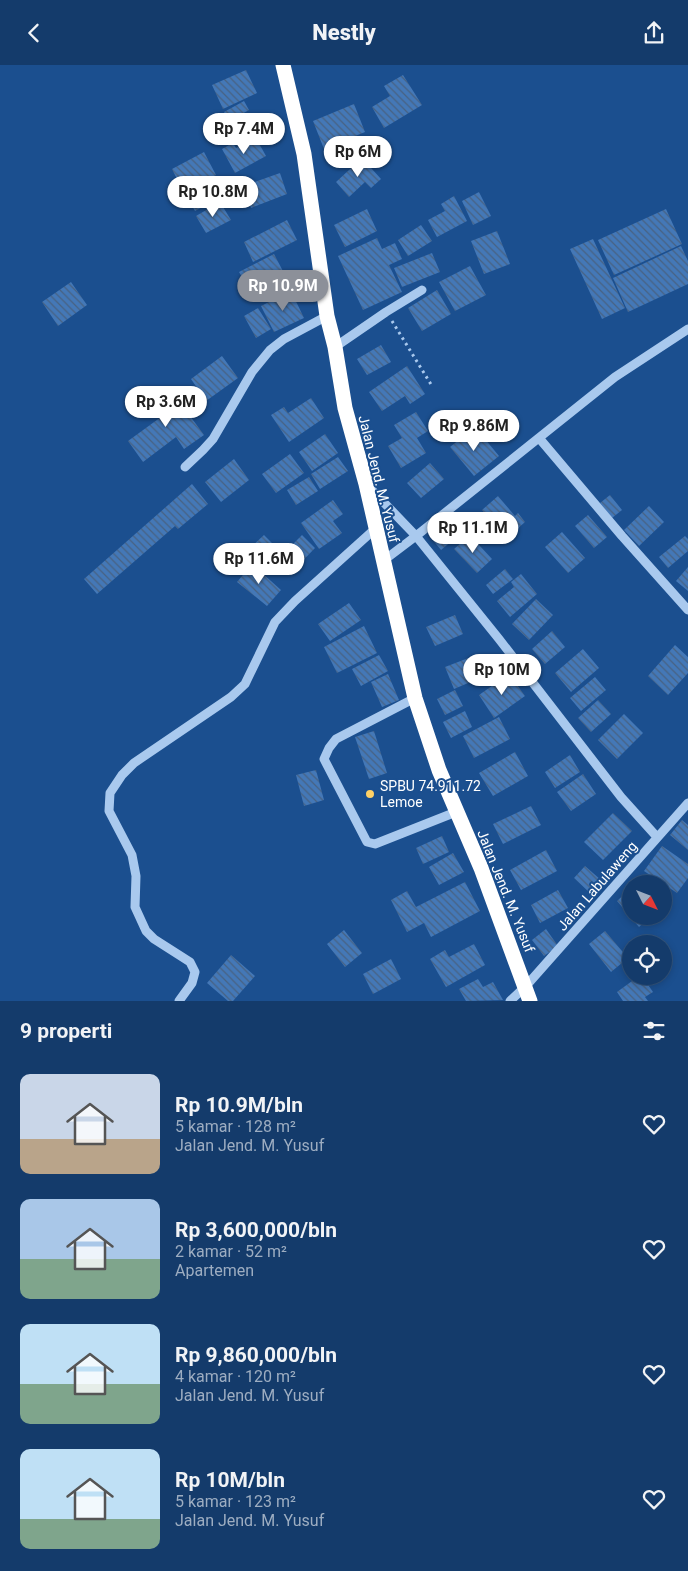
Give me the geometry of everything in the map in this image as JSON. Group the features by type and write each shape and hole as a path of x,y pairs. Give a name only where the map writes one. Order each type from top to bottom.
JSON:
{"highway":[{"name":"Jalan Jend. M. Yusuf","path":"283,65 304,154 328,316 345,408 366,484 415,698 439,770 481,868 528,994"}],"street":[{"path":"335,347 422,290"},
{"path":"184,467 204,450 213,439 252,373 270,350 284,339 328,316"},
{"path":"383,561 615,377 688,329"},
{"path":"539,438 688,610"},
{"path":"366,484 416,536 622,797 657,837"},
{"path":"179,1001 192,983 195,972 190,962 154,939 146,931 137,914 135,907 136,876 132,855 109,811 110,793 122,775 134,763 231,697 245,684 275,622 294,601 376,528"},
{"path":"415,698 336,739 324,759 367,842 375,844 456,812"},
{"name":"Jalan Labulaweng","path":"510,1001 528,994 657,837 688,803"}],"path":[{"path":"386,312 432,386"}],"building":[{"path":"246,70 257,93 223,109 212,85"},
{"path":"403,75 422,105 384,128 372,107 390,96 384,86"},
{"path":"244,101 249,110 229,121 224,112"},
{"path":"354,104 365,132 324,149 313,121"},
{"path":"250,114 258,129 235,141 227,127"},
{"path":"256,138 266,156 235,173 222,149 233,143 236,148"},
{"path":"204,152 216,175 183,191 172,169"},
{"path":"362,158 381,179 371,188 365,182 349,197 336,182"},
{"path":"280,173 287,194 251,208 243,186"},
{"path":"213,182 221,197 195,211 187,197"},
{"path":"479,192 491,216 473,225 462,201"},
{"path":"454,196 467,221 437,237 428,220 445,211 441,204"},
{"path":"220,202 231,220 206,233 196,216"},
{"path":"367,209 377,231 345,247 334,225"},
{"path":"666,209 682,244 614,275 598,240"},
{"path":"287,220 297,240 253,262 244,242"},
{"path":"421,225 432,241 408,256 398,240"},
{"path":"497,231 510,264 484,274 471,241"},
{"path":"377,238 382,249 395,243 402,259 389,265 402,292 363,310 338,256"},
{"path":"593,239 625,308 602,319 570,249"},
{"path":"681,246 688,261 688,284 628,312 613,278"},
{"path":"432,253 440,272 402,287 394,268"},
{"path":"274,254 285,275 250,292 239,272"},
{"path":"470,266 486,295 455,311 439,282"},
{"path":"71,282 87,305 58,326 42,302"},
{"path":"437,290 451,314 422,331 408,308"},
{"path":"291,291 304,318 274,332 261,306"},
{"path":"258,308 271,329 256,338 244,316"},
{"path":"381,345 391,362 367,375 357,359"},
{"path":"222,356 238,378 206,401 191,379"},
{"path":"407,366 425,394 410,404 405,396 382,411 369,392"},
{"path":"171,390 204,435 184,449 176,437 143,462 128,441 161,417 152,404"},
{"path":"311,398 324,418 289,442 271,415 284,407 288,413"},
{"path":"416,412 428,431 417,438 426,453 401,468 388,446 402,438 394,425"},
{"path":"475,427 499,456 474,476 450,447"},
{"path":"325,434 338,453 312,471 299,452"},
{"path":"290,454 304,473 276,493 262,474"},
{"path":"338,457 348,471 320,489 311,474"},
{"path":"234,459 249,480 221,502 205,482"},
{"path":"430,463 444,479 421,498 407,483"},
{"path":"309,477 318,491 296,505 287,490"},
{"path":"192,484 208,504 178,529 175,526 97,594 84,579"},
{"path":"610,495 622,510 612,518 600,503"},
{"path":"498,496 515,516 518,513 525,522 506,539 482,510"},
{"path":"333,500 343,514 333,521 342,533 319,549 301,523"},
{"path":"649,506 664,522 639,546 624,530"},
{"path":"588,515 607,537 594,548 575,526"},
{"path":"442,528 453,540 441,550 431,538"},
{"path":"562,532 585,558 568,573 545,547"},
{"path":"264,535 273,544 260,555 252,546"},
{"path":"302,535 315,548 289,575 271,556 284,543 289,548"},
{"path":"470,535 492,559 477,573 454,549"},
{"path":"685,536 688,539 688,551 668,568 659,557"},
{"path":"252,564 281,590 267,606 237,582"},
{"path":"688,567 688,591 676,581"},
{"path":"505,569 513,579 493,594 486,585"},
{"path":"521,574 537,594 510,617 497,601 514,587 511,582"},
{"path":"536,599 553,615 529,640 512,624"},
{"path":"349,603 361,620 330,641 318,624"},
{"path":"455,615 463,634 435,646 426,627"},
{"path":"364,626 377,653 337,673 324,647"},
{"path":"552,631 565,647 545,664 532,649"},
{"path":"675,645 688,657 688,673 668,695 648,676"},
{"path":"583,649 599,668 571,692 555,673"},
{"path":"379,655 388,671 361,686 352,669"},
{"path":"471,657 480,678 454,689 445,667"},
{"path":"501,660 509,673 493,683 485,670"},
{"path":"388,674 399,700 382,707 371,682"},
{"path":"509,674 525,696 494,718 479,695"},
{"path":"595,677 606,690 581,711 570,698"},
{"path":"455,690 463,706 445,715 437,699"},
{"path":"598,700 611,714 591,732 578,718"},
{"path":"465,711 472,727 451,738 443,722"},
{"path":"624,714 643,733 617,759 598,740"},
{"path":"499,717 510,739 474,758 463,736"},
{"path":"374,731 387,773 369,779 355,737"},
{"path":"515,752 528,776 493,796 479,773"},
{"path":"570,755 580,772 555,788 545,772"},
{"path":"316,770 324,800 304,806 296,775"},
{"path":"583,774 596,794 571,811 557,792"},
{"path":"531,806 541,825 503,844 493,824"},
{"path":"613,813 632,831 603,860 584,842"},
{"path":"682,820 688,825 688,850 670,835"},
{"path":"442,836 449,852 423,864 416,848"},
{"path":"662,846 688,864 688,878 677,893 672,890 672,875 650,875 644,871"},
{"path":"546,850 557,871 521,890 510,870"},
{"path":"453,853 464,872 439,885 429,867"},
{"path":"585,866 601,880 590,893 574,878"},
{"path":"465,882 480,911 431,937 424,923 407,932 391,900 407,891 416,907"},
{"path":"558,890 568,908 540,923 531,905"},
{"path":"622,896 622,907 617,901"},
{"path":"546,929 558,946 544,956 532,940"},
{"path":"344,930 362,953 345,967 327,944"},
{"path":"605,931 622,951 622,963 611,972 589,944"},
{"path":"474,944 485,965 446,987 430,959 445,950 449,957"},
{"path":"231,955 255,976 233,1001 228,1001 207,983"},
{"path":"391,959 401,979 373,994 363,974"},
{"path":"478,979 483,987 493,982 503,1000 466,1001 459,989"},
{"path":"627,985 648,985 653,992 645,997 648,1001 623,1001 617,992"}],"place":[{"name":"SPBU 74.911.72 Lemoe","path":"370,794"}]}
